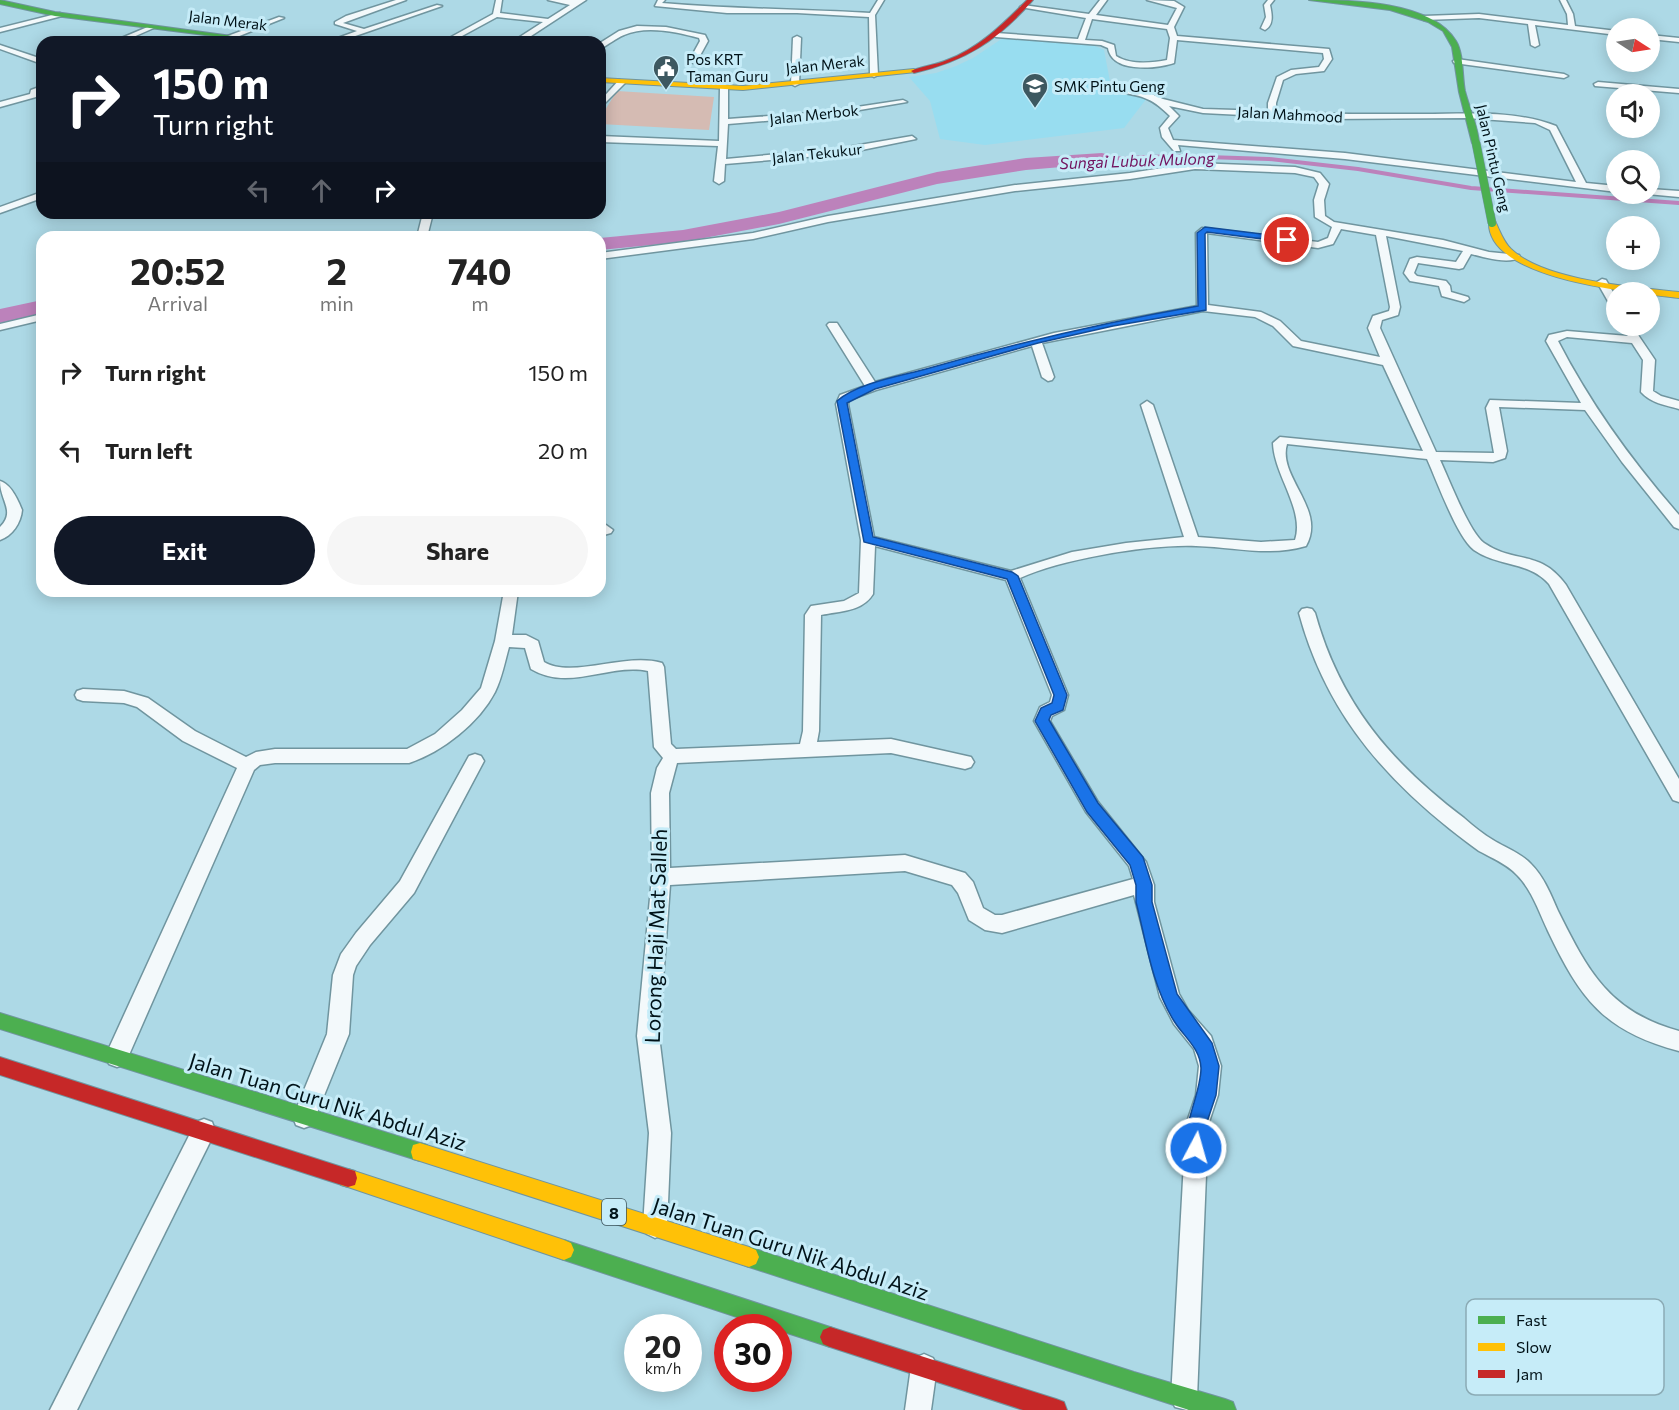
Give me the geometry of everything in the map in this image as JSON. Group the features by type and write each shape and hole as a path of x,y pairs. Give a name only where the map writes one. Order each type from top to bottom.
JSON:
{"main road":[{"name":"Jalan Pintu Geng","path":"1321,1 1398,11 1424,18 1443,26 1448,31 1453,41 1467,116 1476,143 1492,223 1498,239 1515,257 1554,273 1679,295"},
{"name":"Jalan Merak","path":"0,2 60,15 212,36"},
{"name":"Jalan Merak","path":"606,81 724,88 795,84 916,71 945,64 969,54 996,35 1026,3"},
{"name":"Jalan Tuan Guru Nik Abdul Aziz","path":"0,1021 655,1226 1225,1410"},
{"path":"0,1066 1056,1410"}],"street":[{"path":"366,31 337,24 348,16 403,0"},
{"path":"350,36 439,6 422,0"},
{"path":"496,15 499,0"},
{"path":"551,0 580,2"},
{"path":"662,0 657,5 727,11 797,11 872,15"},
{"path":"797,11 804,0"},
{"path":"874,75 872,15 881,0"},
{"path":"1081,41 1086,22 1104,0"},
{"path":"996,35 1108,45 1115,59 1124,62 1160,64 1171,61 1174,38 1170,27 1181,7 1179,4 1150,0"},
{"path":"1265,28 1269,17 1267,5 1271,0"},
{"path":"1563,0 1570,14 1572,27"},
{"path":"526,36 580,2"},
{"path":"1026,3 1092,17 1170,27"},
{"path":"1424,18 1461,12 1606,32"},
{"path":"0,30 60,15"},
{"path":"457,36 496,15 549,21"},
{"path":"239,36 281,18"},
{"path":"1531,22 1535,45"},
{"path":"130,36 152,27"},
{"path":"606,43 622,32 633,29 674,31 702,37 704,40 693,61"},
{"path":"1265,45 1270,37"},
{"path":"795,84 797,38"},
{"path":"1174,38 1326,51 1328,59 1321,69 1294,72 1280,79 1272,103 1272,113"},
{"path":"1660,38 1679,40"},
{"path":"0,47 36,60"},
{"path":"606,47 616,48"},
{"path":"1457,61 1564,76"},
{"path":"606,98 621,82"},
{"path":"1598,84 1679,91"},
{"path":"719,180 724,122 724,88"},
{"name":"Jalan Mahmood","path":"1117,89 1150,95 1160,101 1203,111 1323,117 1467,116 1547,124 1553,128 1583,186"},
{"path":"0,105 33,95 36,91"},
{"path":"1160,101 1175,116 1164,128 1166,137 1192,163"},
{"name":"Jalan Merbok","path":"724,122 824,114 903,102"},
{"path":"606,139 722,144"},
{"name":"Jalan Tekukur","path":"720,162 842,151 912,139"},
{"path":"1174,146 1315,153 1606,188"},
{"path":"606,255 743,237 828,219 1015,188 1130,176 1192,163 1295,170 1317,175 1324,184 1319,200 1320,217 1337,225 1469,249 1489,255 1515,257"},
{"path":"1660,193 1679,194"},
{"path":"0,210 36,197"},
{"path":"1203,308 1201,233 1203,231 1220,230 1318,245 1331,243 1334,240 1337,225"},
{"path":"1381,234 1395,307 1394,313 1377,318 1374,328 1471,539 1480,549 1539,567 1554,581 1679,795"},
{"path":"1464,299 1446,294 1442,283 1414,279 1408,273 1414,261 1417,260 1459,266 1469,249"},
{"path":"1602,282 1606,289"},
{"path":"807,749 811,731 811,621 816,610 846,606 861,600 866,594 868,540 842,404 844,398 872,387 1036,341 1124,321 1203,308 1265,317 1281,327 1297,344 1388,362"},
{"path":"0,327 36,318"},
{"path":"833,325 872,387"},
{"path":"1636,340 1567,334 1553,337 1556,350 1630,466 1678,522"},
{"path":"1633,336 1649,360 1647,392 1657,399 1679,405"},
{"path":"1036,341 1048,377"},
{"path":"868,540 1012,576 1033,566 1138,546 1192,542 1286,548 1301,543 1307,534 1305,521 1280,462 1279,443 1285,440 1434,456 1498,457 1501,451 1492,408 1494,404 1591,407"},
{"path":"1147,405 1192,542"},
{"path":"0,485 15,506 15,516 8,529 0,535"},
{"path":"1012,576 1060,695 1058,706 1046,711 1042,721 1092,807 1137,862 1144,885 1144,902 1170,997 1181,1017 1203,1043 1210,1066 1207,1095 1197,1125 1184,1398"},
{"path":"117,1056 247,765 256,759 274,756 409,756 441,739 468,715 488,690 503,641 510,597"},
{"path":"1307,613 1312,638 1324,670 1362,734 1413,785 1455,822 1486,846 1522,868 1534,882 1582,977 1599,997 1644,1029 1679,1041"},
{"path":"503,641 526,641 532,645 537,666 549,673 632,664 656,668 663,747 672,756 891,746 965,762"},
{"path":"83,695 124,697 142,702 189,736 247,765"},
{"name":"Lorong Haji Mat Salleh","path":"655,1226 660,1133 648,1036 661,877 660,793 666,768 672,756"},
{"path":"304,1117 338,1034 343,975 348,961 363,939 407,887 475,761"},
{"path":"661,877 905,863 958,879 966,888 976,914 992,924 1002,924 1144,885"},
{"path":"63,1410 204,1131"},
{"path":"918,1410 924,1367"}],"shaded area":[{"name":"SMK Pintu Geng","path":"1003,38 1095,46 1104,50 1112,92 1147,98 1124,128 985,145 940,139 930,101 909,77 936,73 956,66 973,58"},
{"path":"617,91 714,97 709,130 606,124 606,108"}],"waterway":[{"name":"Sungai Lubuk Mulong","path":"1102,159 1175,156 1269,159 1358,169 1471,188 1679,203"},
{"name":"Sungai Lubuk Mulong","path":"606,243 683,236 779,218 937,178 1026,164 1102,159"},
{"name":"Sungai Lubuk Mulong","path":"0,316 36,308"}],"traffic: fast":[{"path":"1312,0 1390,8 1430,20 1445,30 1454,43 1462,92 1476,143"},
{"path":"0,2 55,14 227,36"},
{"path":"1476,143 1492,223"},
{"path":"0,1021 420,1152"},
{"path":"564,1250 830,1337"},
{"path":"749,1257 1134,1383 1225,1410"}],"traffic: slow":[{"path":"606,80 743,88 914,71"},
{"path":"1492,223 1499,240 1507,251 1526,264 1591,283 1679,295"},
{"path":"420,1152 749,1257"},
{"path":"348,1178 564,1250"}],"traffic: jam":[{"path":"914,71 950,61 979,46 1004,26 1030,0"},
{"path":"0,1066 348,1178"},
{"path":"830,1337 1056,1410"}],"place":[{"name":"Pos KRT Taman Guru","path":"666,91"},
{"name":"SMK Pintu Geng","path":"1035,109"}],"route":[{"path":"1196,1148 1197,1125 1207,1095 1210,1066 1203,1043 1181,1017 1170,997 1144,902 1144,885 1137,862 1092,807 1042,721 1046,711 1058,706 1060,695 1012,576 868,540 842,401 844,398 872,387 1054,336 1155,315 1203,308 1201,233 1205,230 1220,230 1287,240"}]}
